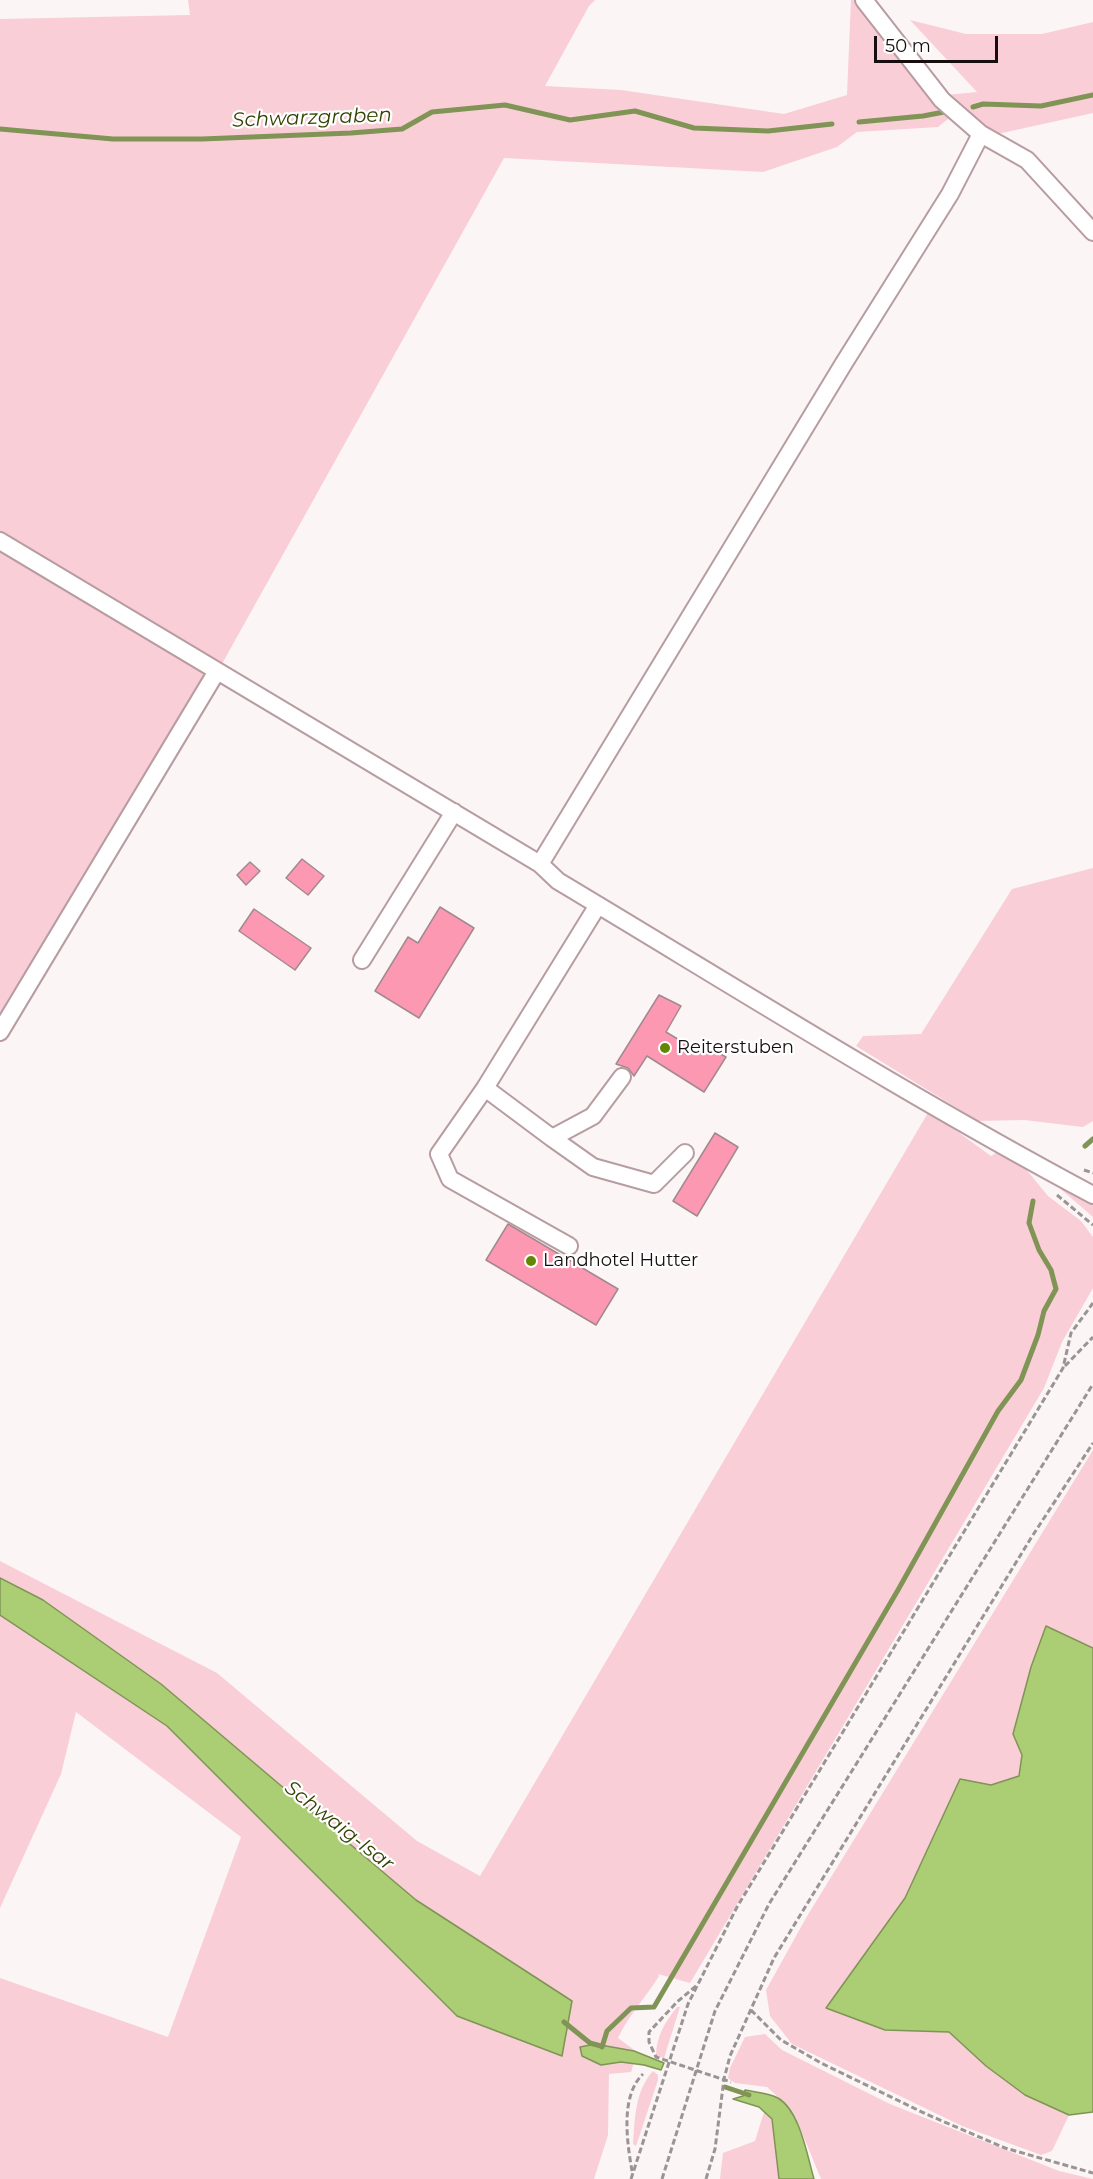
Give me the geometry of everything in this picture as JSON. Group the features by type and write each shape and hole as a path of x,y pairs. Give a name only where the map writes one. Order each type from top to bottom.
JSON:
{"lane":[{"path":"864,0 942,100 981,134 1027,160 1093,232"},
{"path":"540,864 950,194 981,134"},
{"path":"0,541 540,864 558,881 891,1081 1093,1195"},
{"path":"0,1032 218,671"},
{"path":"362,960 454,813"},
{"path":"569,1246 450,1179 439,1154 485,1088 598,905"},
{"path":"552,1137 593,1116 622,1077"},
{"path":"485,1088 593,1167 654,1184 686,1153"}],"path":[{"path":"1063,1368 1071,1333 1093,1303"},
{"path":"631,2179 688,2004 737,1907 1063,1368 1093,1337"},
{"path":"662,2179 715,2011 769,1904 1093,1384"},
{"path":"706,2179 715,2149 724,2079 730,2056 774,1958 1025,1548 1093,1443"},
{"path":"697,1985 677,2002 649,2032 649,2042 656,2057 731,2082"},
{"path":"751,2010 780,2040 821,2063 926,2114 1005,2148 1093,2173"},
{"path":"633,2173 627,2141 628,2115 634,2083 643,2074"}],"shaded area":[{"path":"188,0 595,0 589,6 545,86 621,90 784,114 847,95 851,0 856,0 946,95 977,92 910,20 966,34 1042,34 1093,22 1093,113 993,135 973,121 948,119 938,127 857,132 837,147 763,172 504,158 218,671 0,1031 0,19 190,15"},
{"path":"1093,868 1093,1121 1083,1127 1024,1120 978,1121 856,1046 863,1036 921,1034 1012,889"},
{"path":"929,1111 991,1156 1001,1150 1025,1168 1048,1196 1081,1221 1093,1237 1093,1288 1062,1342 1044,1388 690,1983 658,1974 659,1976 622,2030 618,2038 637,2052 631,2072 609,2074 608,2135 594,2179 0,2179 0,1978 168,2037 241,1837 76,1712 61,1774 0,1908 0,1615 167,1726 456,2016 572,2001 416,1900 278,1783 43,1600 0,1578 0,1561 217,1673 417,1841 480,1876"},
{"path":"1056,1180 1093,1200 1093,1217 1056,1185"},
{"path":"1093,1450 1093,1648 1047,1626 1013,1734 1022,1755 1019,1777 991,1785 960,1779 905,1898 826,2008 885,2030 949,2032 1025,2095 1069,2115 1052,2151 1041,2155 962,2126 792,2044 770,2016 766,1990 806,1918"},
{"path":"0,1578 43,1600 161,1684 416,1900 572,2001 562,2056 457,2016 167,1726 0,1615"},
{"path":"1046,1626 1093,1648 1093,2112 1069,2115 1025,2095 986,2066 949,2032 885,2030 826,2008 905,1898 960,1779 991,1785 1019,1776 1022,1755 1013,1734 1031,1667"},
{"path":"677,2007 680,2007 664,2058 656,2056 662,2030"},
{"path":"765,2034 782,2050 890,2104 1059,2171 1093,2179 821,2179 796,2118 788,2106 767,2087 735,2083 728,2078 730,2068 745,2037"},
{"path":"595,2044 634,2051 664,2063 661,2070 621,2062 601,2065 582,2056 580,2047"},
{"path":"653,2071 658,2075 658,2080 636,2146 633,2144 634,2124 639,2096"},
{"path":"745,2090 774,2096 786,2104 802,2134 814,2179 779,2179 772,2119 759,2107 733,2099 743,2096"},
{"path":"764,2112 772,2119 779,2179 720,2179 723,2153 755,2141"}],"building":[{"path":"302,859 324,876 308,895 286,878"},
{"path":"250,862 260,871 246,885 237,875"},
{"path":"440,907 474,928 419,1018 375,991 408,937 418,943"},
{"path":"254,909 311,948 295,970 239,931"},
{"path":"659,995 681,1006 666,1032 701,1053 705,1045 726,1057 704,1092 647,1056 634,1076 628,1068 616,1064"},
{"path":"715,1133 738,1147 697,1216 673,1201"},
{"path":"508,1224 618,1289 596,1325 486,1260"}],"waterway":[{"name":"Schwarzgraben","path":"973,107 983,104 1041,106 1093,95"},
{"name":"Schwarzgraben","path":"0,129 113,139 202,139 351,133 402,129 432,112 505,105 570,120 635,111 694,128 768,131 832,124"},
{"name":"Schwarzgraben","path":"859,122 944,112"},
{"path":"1085,1146 1093,1139"},
{"path":"602,2047 607,2031 631,2008 654,2007 898,1590 998,1411 1021,1380 1038,1335 1044,1311 1056,1289 1051,1270 1039,1250 1029,1223 1033,1201"},
{"name":"Schwaig-Isar","path":"564,2022 590,2043 601,2046"},
{"name":"Schwaig-Isar","path":"725,2087 749,2095"}],"place":[{"name":"Reiterstuben","path":"665,1048"},
{"name":"Landhotel Hutter","path":"531,1261"}]}
